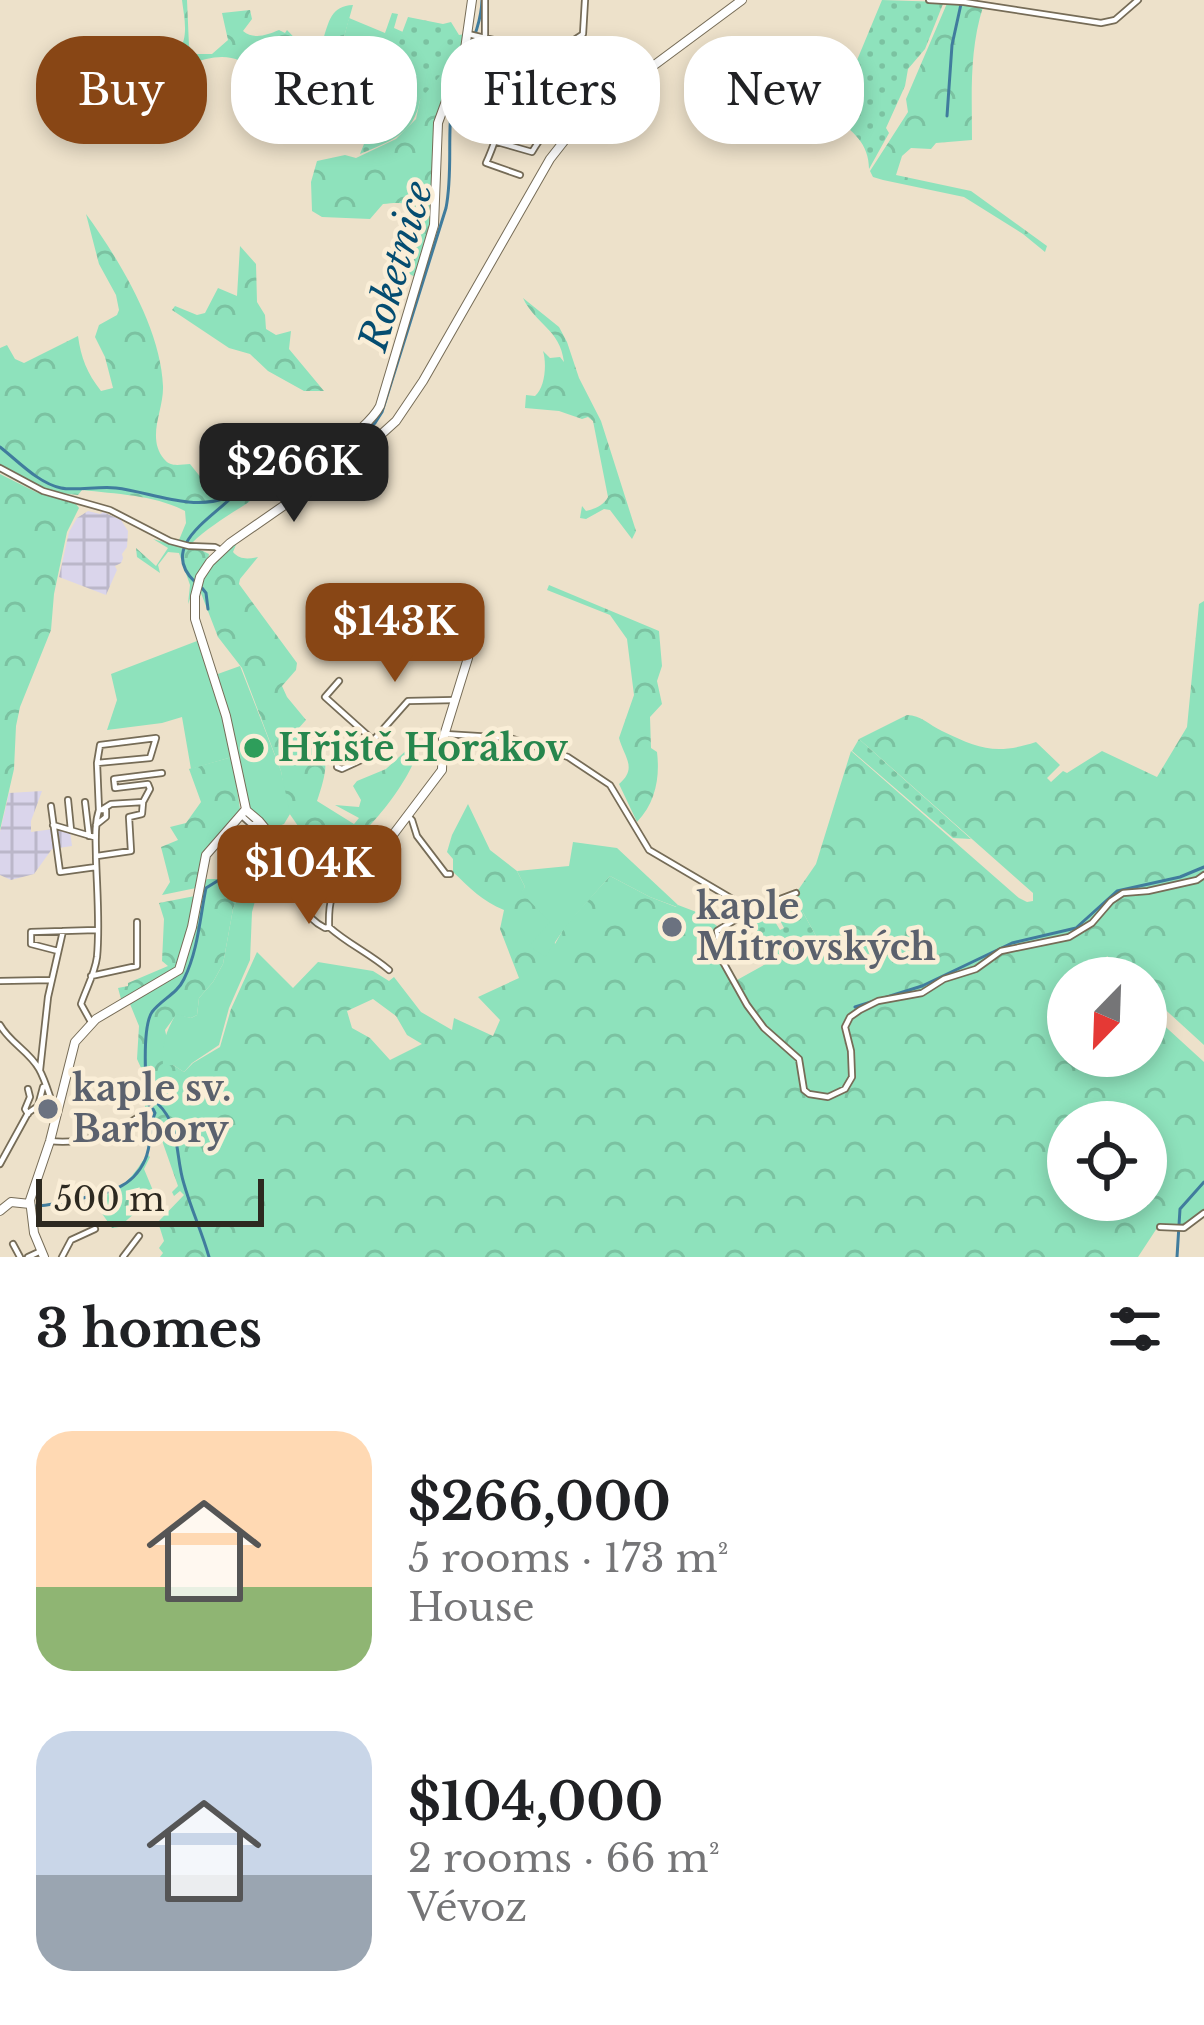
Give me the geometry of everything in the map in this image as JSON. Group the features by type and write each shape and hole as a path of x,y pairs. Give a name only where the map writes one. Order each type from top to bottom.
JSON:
{"street":[{"path":"341,466 341,452 376,415 436,215 438,123 471,35 472,0"},
{"path":"485,0 485,36"},
{"path":"580,36 585,0"},
{"path":"660,62 742,0"},
{"path":"929,0 1100,23 1115,20 1138,0"},
{"path":"471,35 476,36"},
{"path":"496,144 486,163 520,175"},
{"path":"503,144 531,153 536,144"},
{"path":"244,813 226,716 198,632 194,607 203,571 221,550 383,434 409,404 562,144"},
{"path":"0,468 43,491 106,508 154,535 186,546 221,550"},
{"path":"388,970 369,952 336,939 329,927 328,904 332,894 357,877 442,770 445,734 468,658 472,624 450,614 456,602"},
{"path":"339,681 325,697 372,742 374,749 342,769 336,765 338,759 372,742 408,700 455,700"},
{"path":"445,734 510,738 568,757 610,784 649,850 752,910"},
{"path":"93,837 101,810 97,763 100,746 156,738 150,758 97,763"},
{"path":"148,784 115,788 114,779 163,773"},
{"path":"96,856 131,851 129,817 145,816 149,775"},
{"path":"68,800 71,830"},
{"path":"85,802 96,856 97,958 81,1004 91,1022"},
{"path":"101,810 111,804 143,802"},
{"path":"51,806 59,872 96,867"},
{"path":"244,813 259,821 301,872 301,906 313,922 329,927"},
{"path":"13,1244 24,1257 43,1254 30,1204 80,1034 91,1022 179,970 206,855 244,813"},
{"path":"408,816 417,836 450,874"},
{"path":"53,824 93,837"},
{"path":"301,872 333,874 363,867"},
{"path":"796,892 717,931 723,962 756,1017 799,1059 804,1090 828,1096 845,1089 852,1078 845,1027 860,1010 878,1001 922,994 944,979 976,969 1000,951 1069,937 1092,923 1123,893 1204,875"},
{"path":"92,976 137,966 137,922"},
{"path":"58,951 32,944 32,931 96,930"},
{"path":"40,1070 51,980 63,931"},
{"path":"0,981 51,980"},
{"path":"2,1030 40,1070 56,1117"},
{"path":"0,1164 28,1114 38,1106 44,1084"},
{"path":"28,1089 28,1114"},
{"path":"38,1106 56,1117"},
{"path":"50,1141 81,1142 140,1116"},
{"path":"0,1211 10,1202 30,1204"},
{"path":"1160,1227 1192,1224 1204,1213"},
{"path":"62,1257 71,1240 95,1229"},
{"path":"123,1257 139,1236"}],"shaded area":[{"path":"88,511 121,520 128,531 127,547 106,595 59,577 69,532"},
{"path":"42,791 31,832 70,831 72,846 52,849 34,874 11,880 0,875 0,832 9,793"}],"green space":[{"path":"182,0 187,0 189,36"},
{"path":"882,0 943,2 925,49 908,69 886,128 889,133 869,169 861,144 864,43"},
{"path":"948,1 983,7 973,57 972,140 911,148 902,156 896,175 971,191 1047,246 1045,252 964,197 883,180 870,171 908,112 906,99"},
{"path":"353,5 344,36 324,36 335,12"},
{"path":"250,10 252,19 243,31 256,36 231,36 231,58 208,59 207,54 228,40 222,13"},
{"path":"392,13 398,14 394,28 403,32 401,36 344,36 349,18 385,33"},
{"path":"408,17 451,22 459,35 465,34 464,36 441,36 441,84 420,100 417,112 417,36 401,36"},
{"path":"279,30 285,33 293,36 256,36"},
{"path":"441,74 434,215 415,277 388,262 422,226 424,220 417,209 390,203 370,219 322,217 312,211 311,182 317,161 345,155 356,158 385,144 417,144 420,100"},
{"path":"364,144 383,144 381,145 360,154"},
{"path":"86,214 124,273 155,341 163,386 156,442 167,462 190,464 206,484 217,488 274,453 300,444 333,447 357,429 334,456 305,457 278,469 249,502 192,543 179,540 185,511 173,506 122,494 60,493 0,464 0,348 7,345 15,359 24,363 78,336 85,365 96,384 101,391 113,388 95,337 99,325 119,310 99,264"},
{"path":"240,246 256,264 257,302 266,329 276,335 291,331 289,349 324,391 304,391 172,310 175,306 197,315 205,313 218,288 237,296"},
{"path":"523,298 559,327 567,342 601,421 636,531 632,539 610,510 580,518 582,506 586,511 593,509 608,497 593,421 525,408 526,395 535,396 543,382 543,351 564,362 558,342"},
{"path":"0,474 79,508 67,532 51,630 20,707 14,769 0,830"},
{"path":"153,539 203,551 209,554 208,560 238,540 236,555 258,557 239,584 297,663 282,686 306,720 297,730 317,743 325,759 317,801 354,824 359,818 335,805 359,807 361,800 353,786 357,781 386,769 411,746 417,751 382,812 340,851 328,856 324,849 311,856 290,833 296,833 298,826 287,810 281,771 242,668 218,637 199,588 194,588 188,604 190,585 179,553 168,552 158,565 160,573 137,557 136,548 156,566 168,548"},
{"path":"549,585 659,631 662,666 657,681 662,704 650,717 657,780 649,806 637,822 619,784 629,767 619,738 634,695 627,639 610,615 547,590"},
{"path":"1204,601 1204,1045 1167,1011 1167,957 1047,957 1047,1077 1167,1077 1167,1028 1204,1062 1204,1211 1180,1227 1159,1225 1138,1257 160,1257 164,1241 158,1222 184,1195 172,1192 178,1186 153,1115 153,1107 164,1095 145,1109 147,1081 137,1059 139,1026 130,1004 183,970 202,886 207,879 218,879 237,835 252,842 228,856 221,881 241,889 223,964 199,998 197,1015 176,1015 165,1030 173,1065 184,1072 220,1047 257,952 293,988 318,962 373,971 389,981 394,977 421,1012 452,1030 454,1018 493,1036 500,1020 478,997 519,978 500,929 504,910 453,872 453,859 447,852 468,804 490,850 517,871 525,887 522,892 551,922 555,944 610,876 650,897 699,913 717,926 725,959 737,980 816,936 794,896 816,864 851,751 1019,898 1033,901 1033,893 859,739 912,715 977,746 1010,748 1036,742 1060,765 1047,778 1051,782 1102,751 1157,777 1187,727 1199,604","holes":["373,999 396,1016 407,1035 422,1044 390,1060 370,1038 352,1028 347,1011"]},
{"path":"197,641 232,757 191,769 182,717 107,730 117,700 111,674"},
{"name":"Hřiště Horákov","path":"240,666 281,771 290,814 284,824 269,830 245,798 215,675"},
{"path":"859,739 971,839 953,838 852,751"},
{"path":"232,757 240,809 236,818 202,853 196,888 162,895 170,882 161,847 178,840 170,827 186,823 201,802 189,769"},
{"path":"573,842 617,848 677,907 610,876 545,957 529,946 550,922 521,892 525,887 517,871 569,866"},
{"path":"252,888 257,894 250,960 219,1045 184,1072 173,1065 163,1066 172,1021 176,1014 197,1015 199,998 223,964 241,889"},
{"path":"195,896 182,961 175,971 121,999 118,988 168,966 162,961 164,919 159,903"},
{"path":"794,896 816,936 773,962 745,916 766,907 780,930 784,928 772,905"},
{"path":"147,1154 144,1169 154,1193 119,1227 112,1228 101,1212 98,1196 127,1181"}],"waterway":[{"name":"Roketnice","path":"356,438 382,412 446,208 452,101 482,0"},
{"path":"947,116 952,45 961,4"},
{"name":"Roketnice","path":"0,447 36,477 61,488 116,488 199,502 241,491 303,454 342,452"},
{"path":"195,582 185,569 185,545 233,496"},
{"path":"202,588 208,609"},
{"path":"149,1105 145,1057 149,1020 184,979 196,946 206,888 219,880 240,830"},
{"path":"855,1007 922,986 1012,943 1076,928 1117,891 1204,867"},
{"path":"158,1104 174,1132 184,1184 209,1257"},
{"path":"35,1206 99,1195 130,1180 147,1154 153,1109"},
{"path":"1177,1257 1180,1209 1204,1182"}],"place":[{"name":"Hřiště Horákov","path":"254,748"},
{"name":"kaple Mitrovských","path":"672,927"},
{"name":"kaple sv. Barbory","path":"48,1109"}]}
